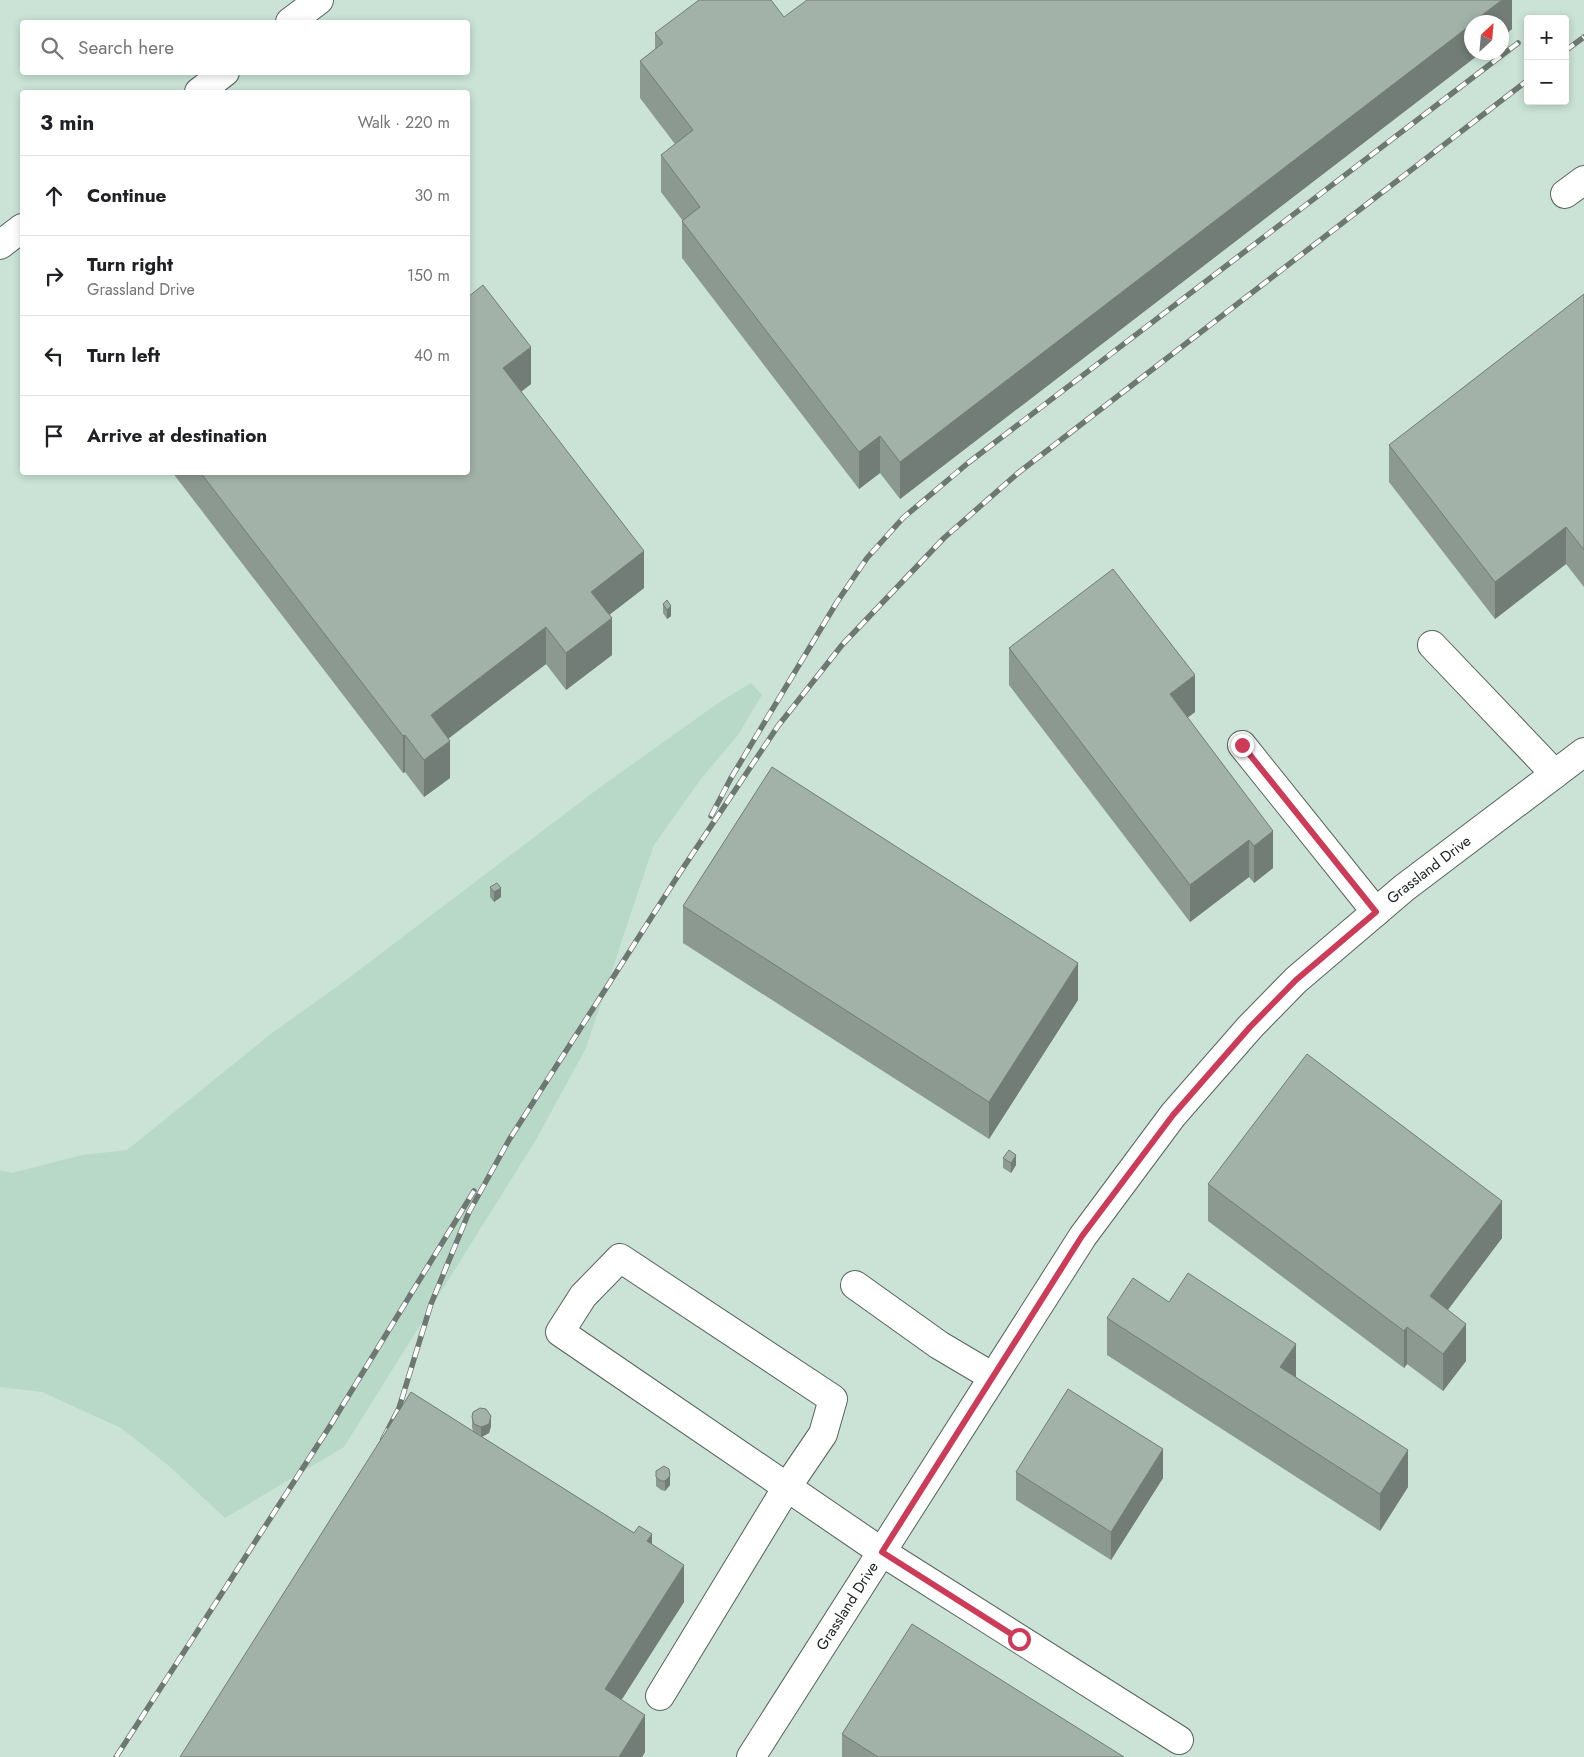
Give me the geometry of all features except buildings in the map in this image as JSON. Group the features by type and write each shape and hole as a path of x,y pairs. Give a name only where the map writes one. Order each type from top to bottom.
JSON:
{"street":[{"path":"293,20 319,0"},
{"path":"202,90 221,75"},
{"path":"0,245 20,230"},
{"path":"1432,645 1574,764"},
{"path":"1242,745 1376,912"},
{"name":"Grassland Drive","path":"751,1757 1082,1236 1173,1115 1250,1027 1296,980 1376,912 1574,764"},
{"path":"660,1696 787,1488 823,1434 833,1400 620,1258 583,1296 560,1332 787,1488 882,1552 1179,1740"},
{"path":"855,1286 939,1344 993,1377"}],"shaded area":[{"path":"0,0 1584,0 1584,1757 0,1757"},
{"path":"751,683 762,695 738,735 701,779 654,845 586,1048 537,1138 344,1447 225,1518 169,1466 121,1428 42,1392 0,1387 0,1170 12,1173 82,1155 127,1150 272,1033 342,983 599,788 721,701"}],"railway":[{"path":"1569,48 1584,37"},
{"path":"711,816 731,778 837,602 867,558 903,518 968,463 1518,43"},
{"path":"383,1439 399,1408 431,1304 469,1212 509,1140 681,871 778,726 842,645 944,538 1018,473 1524,83"},
{"path":"116,1757 330,1426 474,1191"}],"route":[{"path":"1019,1639 882,1552 1082,1236 1173,1115 1250,1027 1296,980 1376,912 1242,745"}]}
